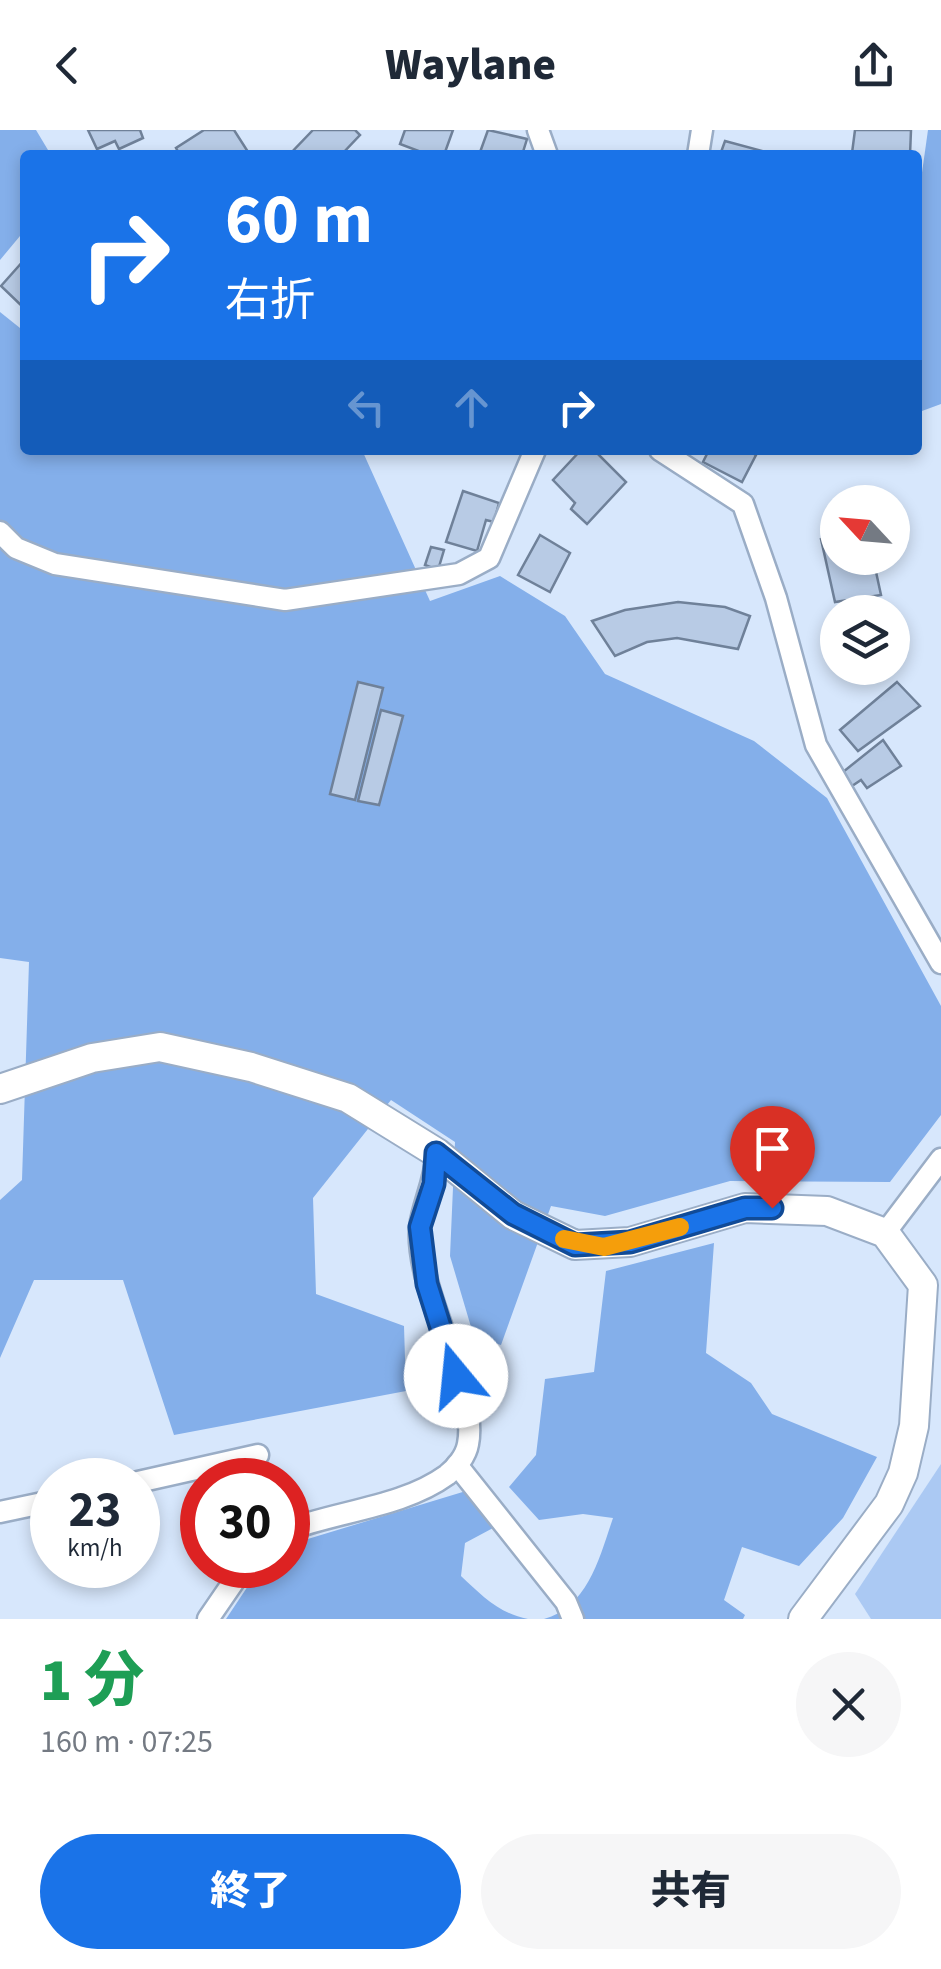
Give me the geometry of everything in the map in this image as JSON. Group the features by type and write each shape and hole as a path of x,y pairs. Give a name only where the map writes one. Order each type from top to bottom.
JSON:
{"street":[{"path":"0,532 16,548 55,564 285,600 304,598 458,574 490,558 534,455"},
{"path":"668,455 743,504 776,598 816,745 941,964"},
{"path":"0,1089 92,1058 160,1047 252,1068 348,1098 436,1153 513,1214 575,1245 630,1242 745,1208 827,1211 885,1232 932,1283 903,1473 864,1541 803,1619"},
{"path":"310,1523 411,1493 458,1466 468,1444 466,1407 427,1284 420,1227 434,1184 436,1153"},
{"path":"885,1232 941,1159"},
{"path":"160,1477 258,1455"},
{"path":"458,1466 566,1602 574,1619"},
{"path":"0,1512 30,1505"},
{"path":"208,1619 230,1588"}],"shaded area":[{"path":"0,130 36,130 48,150 20,150 20,236 0,260"},
{"path":"928,130 941,130 941,404 922,411 922,173"},
{"path":"0,312 20,328 20,455 364,455 430,601 500,576 565,616 605,674 754,741 827,798 941,1006 941,1115 890,1182 730,1181 605,1216 551,1206 501,1345 474,1337 450,1256 455,1142 391,1100 313,1198 316,1294 404,1326 406,1391 174,1435 123,1280 34,1280 0,1358 0,1200 22,1180 29,962 0,958"},
{"path":"714,1243 706,1353 751,1383 772,1414 877,1457 843,1518 799,1566 742,1547 724,1600 745,1615 743,1619 544,1619 572,1604 582,1592 613,1518 583,1514 539,1520 509,1487 536,1455 545,1379 594,1372 606,1271"},
{"path":"941,1464 941,1619 871,1619 855,1594"},
{"path":"466,1491 493,1528 465,1543 461,1576 500,1608 528,1619 226,1619 247,1588 310,1588 310,1538"}],"building":[{"path":"88,130 140,130 143,138 119,149 115,141 97,149"},
{"path":"204,130 234,130 247,150 177,150"},
{"path":"313,130 355,130 360,135 346,150 294,150"},
{"path":"405,130 453,130 446,150 416,150 400,144"},
{"path":"488,130 527,139 524,150 481,150"},
{"path":"855,130 911,130 910,150 852,150"},
{"path":"725,141 758,150 722,150"},
{"path":"20,265 20,304 1,286"},
{"path":"576,455 599,455 626,482 587,524 571,509 575,503 553,480"},
{"path":"706,455 756,455 742,482 703,462"},
{"path":"463,491 499,503 494,522 486,520 477,551 446,542"},
{"path":"540,535 570,553 550,592 518,575"},
{"path":"431,547 444,550 438,570 425,565"},
{"path":"829,575 877,575 881,595 833,595"},
{"path":"678,602 725,607 750,616 738,649 677,638 647,642 615,656 592,621 625,610"},
{"path":"358,682 383,688 355,800 330,794"},
{"path":"893,685 900,685 920,706 858,751 840,730"},
{"path":"381,710 403,716 379,805 358,801"},
{"path":"883,740 901,766 867,788 861,780 852,786 843,772"}],"slow traffic":[{"path":"564,1239 575,1245 604,1247 680,1227"}],"route":[{"path":"456,1376 427,1284 420,1227 434,1184 436,1153 513,1214 575,1245 604,1247 745,1208 772,1208"}]}
